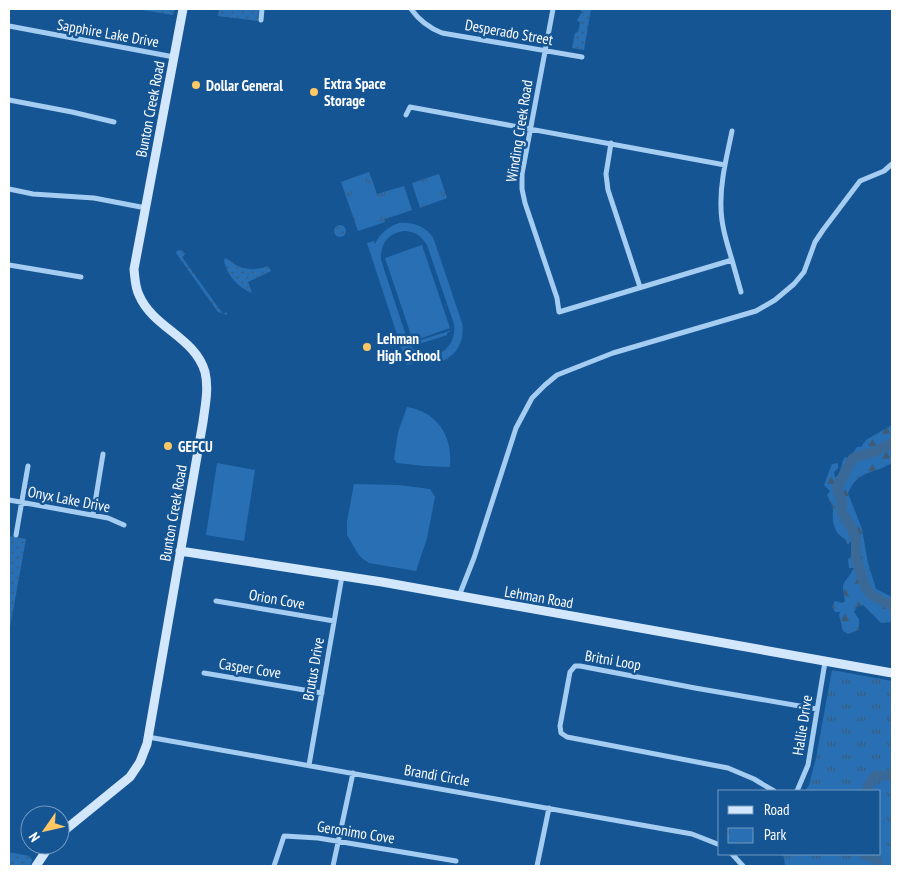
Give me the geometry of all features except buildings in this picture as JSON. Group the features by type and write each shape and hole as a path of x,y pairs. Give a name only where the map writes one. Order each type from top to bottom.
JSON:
{"street":[{"name":"Bunton Creek Road","path":"70,826 130,777 140,762 148,737 207,395 205,372 192,348 157,320 145,307 136,287 134,269 183,9"},
{"path":"261,20 262,9"},
{"name":"Desperado Street","path":"411,9 433,30 545,52 582,57"},
{"name":"Winding Creek Road","path":"553,9 522,174 522,189 525,203 560,312 640,287"},
{"name":"Sapphire Lake Drive","path":"9,26 174,57"},
{"path":"9,100 114,122"},
{"path":"406,114 410,106 726,165"},
{"path":"732,131 720,207 722,224 741,292"},
{"path":"611,144 606,174 608,190 640,287 732,260"},
{"path":"459,596 474,558 516,428 532,398 545,385 557,375 612,353 756,311 775,300 794,284 804,272 815,242 860,181 884,171 892,164"},
{"path":"9,189 33,194 94,198 146,208"},
{"path":"9,265 81,277"},
{"path":"94,515 104,454"},
{"path":"16,535 28,466"},
{"name":"Onyx Lake Drive","path":"9,500 108,518 124,525"},
{"name":"Lehman Road","path":"180,551 459,596 892,674"},
{"name":"Brutus Drive","path":"309,765 342,576"},
{"name":"Orion Cove","path":"216,601 334,621"},
{"name":"Hallie Drive","path":"797,790 808,765 826,662"},
{"name":"Britni Loop","path":"772,790 746,774 719,766 567,737 561,733 560,726 570,672 574,666 580,666 817,709"},
{"name":"Casper Cove","path":"204,674 322,692"},
{"name":"Brandi Circle","path":"148,737 692,834 718,844"},
{"path":"333,866 353,773"},
{"path":"537,866 549,808"},
{"name":"Geronimo Cove","path":"274,866 284,836 339,841 456,861"},
{"path":"36,866 43,855"},
{"path":"735,855 743,866"}],"green space":[{"path":"136,9 175,9 173,15"},
{"path":"219,9 259,9 258,21 218,16"},
{"path":"579,9 591,9 584,50 572,48 575,33 578,32 580,23 577,20 582,12"},
{"path":"369,172 377,194 404,186 412,210 358,231 341,182"},
{"path":"439,174 447,198 420,208 412,183"},
{"path":"365,176 367,185 350,190 347,182"},
{"path":"435,178 438,186 420,192 418,184"},
{"path":"368,187 371,196 353,202 351,194"},
{"path":"439,189 442,197 424,203 421,195"},
{"path":"400,190 403,198 385,204 382,196"},
{"path":"373,201 376,210 358,216 355,207"},
{"path":"404,201 406,209 388,215 386,207"},
{"path":"377,213 380,221 362,227 359,219"},
{"path":"399,223 418,225 433,237 462,323 462,337 457,349 447,359 441,361 432,363 417,362 407,365 367,243 374,241 375,244 382,234","holes":["404,231 417,235 427,245 454,324 454,334 451,343 438,354 422,354 415,350 408,342 381,260 382,249 386,240 394,234"]},
{"path":"338,225 342,225 346,231 342,237 338,237 334,233 334,229"},
{"path":"422,245 450,328 413,341 385,258"},
{"path":"178,250 183,251 185,254 182,257 223,314 218,312 176,253"},
{"path":"225,258 242,268 254,269 268,266 271,271 248,282 252,293 242,288 231,277 224,261"},
{"path":"452,330 447,335 413,346 418,341"},
{"path":"407,407 427,414 441,428 449,446 450,467 397,463 394,459 398,432"},
{"path":"892,425 892,463 861,476 852,485 848,493 862,529 868,563 876,589 892,597 892,622 881,623 863,605 857,607 854,612 859,619 859,630 848,634 843,631 840,612 835,612 832,607 835,601 842,603 845,601 843,585 854,568 849,568 848,559 853,556 855,549 853,539 847,545 845,539 836,531 833,523 833,511 827,495 830,491 824,485 832,464 838,463 838,468 834,472 835,478 839,474 845,457 849,459 857,447 861,447 866,440"},
{"path":"217,463 255,470 244,541 206,535"},
{"path":"354,484 398,485 430,489 435,497 427,538 416,571 369,563 358,554 347,535 347,521"},
{"path":"9,536 26,539 9,633"},
{"path":"832,670 892,681 892,866 785,866 782,855 881,855 881,790 806,790 809,785 816,758"},
{"path":"9,852 29,856 32,860 30,866 9,866"}],"waterway":[{"path":"892,443 874,452 853,458 837,488 842,501 842,513 856,539 856,558 865,586 871,595 892,606"},
{"path":"867,790 875,776 892,775"},
{"path":"867,855 875,859 879,866"}],"place":[{"name":"Dollar General","path":"196,85"},
{"name":"Extra Space Storage","path":"314,92"},
{"name":"Lehman High School","path":"367,347"},
{"name":"GEFCU","path":"168,446"}]}
